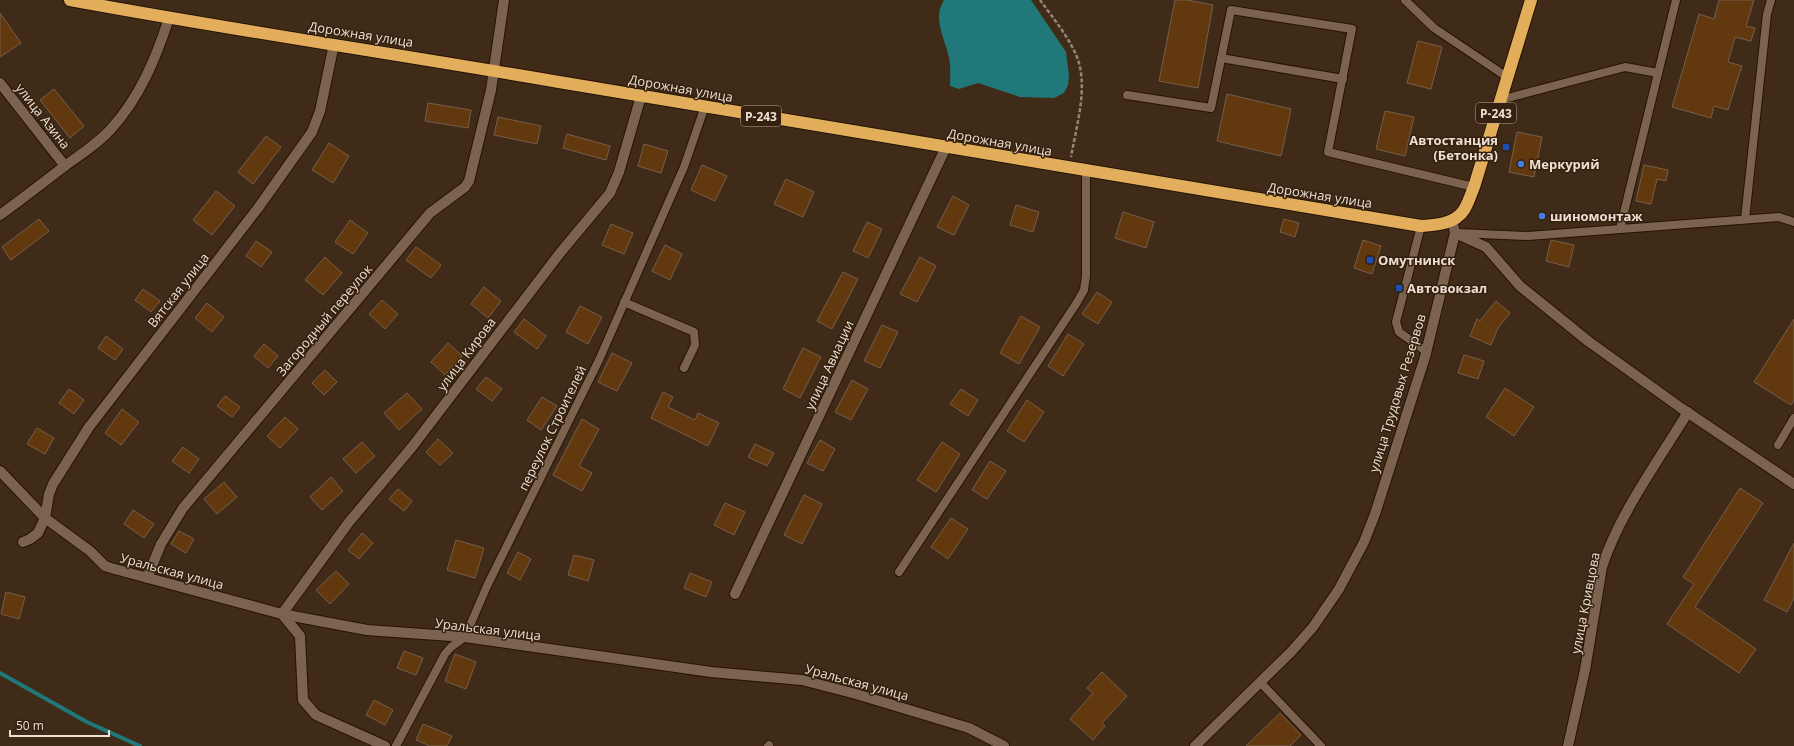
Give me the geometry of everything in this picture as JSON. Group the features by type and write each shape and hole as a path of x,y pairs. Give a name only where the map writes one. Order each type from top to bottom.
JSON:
{"highway":[{"name":"Дорожная улица","path":"70,0 169,18 334,44 1421,226 1436,225 1452,220"},
{"name":"Р-243","path":"1452,220 1464,210 1474,187 1531,0"}],"street":[{"name":"Загородный переулок","path":"147,578 161,544 183,508 430,213 465,187 469,181 491,90 504,0"},
{"name":"улица Азина","path":"0,215 66,166 111,129 135,97 157,54 169,18"},
{"name":"Вятская улица","path":"23,542 38,533 45,518 49,494 53,484 89,427 258,208 312,132 320,111 334,44"},
{"name":"улица Азина","path":"0,83 66,166"},
{"name":"улица Кирова","path":"282,614 349,522 412,447 560,253 610,193 619,172 641,96"},
{"name":"улица Авиации","path":"735,594 946,147"},
{"name":"улица Трудовых Резервов","path":"1195,746 1313,627 1331,602 1361,548 1375,514 1427,352 1455,233 1452,220"},
{"path":"1455,233 1486,248 1520,286 1588,341 1688,412 1794,484"},
{"name":"улица Кривцова","path":"1568,746 1585,670 1602,567 1607,553 1629,509 1688,412"},
{"name":"Уральская улица","path":"0,471 45,518 90,551 105,566 147,578 282,614 367,630 465,637 711,672 802,680 856,694 968,728 1004,746"},
{"path":"282,614 300,636 303,700 316,715 386,746"}],"lane":[{"path":"1405,0 1434,28 1507,77"},
{"path":"1620,229 1676,0"},
{"path":"1745,219 1767,14 1771,0"},
{"path":"1127,95 1211,108 1231,10 1352,29 1328,152 1474,187"},
{"path":"1221,58 1343,79"},
{"path":"1500,100 1625,67 1658,73"},
{"name":"переулок Строителей","path":"396,746 445,654 451,647 465,637 487,586 599,360 684,167 705,106"},
{"path":"899,572 1084,290 1087,261 1086,171"},
{"path":"1455,233 1528,236 1779,217 1794,222"},
{"path":"1421,226 1396,322 1398,332 1427,352"},
{"path":"624,302 694,332 695,345 684,368"},
{"path":"1778,445 1794,418"},
{"path":"1260,682 1316,744"}],"path":[{"path":"1040,0 1073,49 1080,64 1080,101 1069,168"}],"water":[{"path":"944,0 1031,0 1066,52 1069,75 1068,85 1064,93 1054,98 1020,97 978,83 959,89 950,86 950,61 939,21 939,14"}],"building":[{"path":"1175,0 1188,0 1213,5 1198,88 1159,81"},
{"path":"1719,0 1754,0 1746,26 1755,28 1751,41 1735,37 1728,62 1742,66 1728,110 1714,106 1711,118 1672,107 1699,14 1714,19"},
{"path":"0,13 21,43 0,57"},
{"path":"1418,41 1442,47 1431,89 1407,83"},
{"path":"54,89 84,126 70,138 40,100"},
{"path":"1227,94 1291,109 1281,156 1217,141"},
{"path":"428,103 471,110 468,128 425,121"},
{"path":"1385,111 1414,117 1405,156 1376,149"},
{"path":"498,117 541,126 537,144 494,135"},
{"path":"1517,132 1542,137 1534,177 1509,172"},
{"path":"567,134 610,146 606,160 563,148"},
{"path":"266,136 281,147 253,184 238,172"},
{"path":"329,143 349,156 333,183 312,170"},
{"path":"644,144 668,151 661,173 638,166"},
{"path":"702,165 727,176 715,201 691,190"},
{"path":"1644,165 1668,170 1666,181 1657,179 1651,204 1636,201"},
{"path":"786,179 814,192 803,217 774,204"},
{"path":"216,191 235,206 212,235 193,220"},
{"path":"953,196 969,205 954,235 937,227"},
{"path":"1016,205 1039,212 1033,232 1010,225"},
{"path":"1123,212 1154,222 1146,248 1115,238"},
{"path":"39,219 49,231 11,260 2,247"},
{"path":"1284,219 1299,223 1295,237 1280,232"},
{"path":"350,220 368,233 353,254 335,242"},
{"path":"867,222 882,229 868,258 853,251"},
{"path":"611,224 633,233 624,254 602,245"},
{"path":"1363,240 1381,246 1372,274 1354,268"},
{"path":"1551,240 1574,245 1569,267 1546,261"},
{"path":"256,241 272,252 261,267 246,256"},
{"path":"665,245 682,254 670,280 652,271"},
{"path":"416,247 441,265 431,278 406,260"},
{"path":"325,257 342,273 323,295 305,280"},
{"path":"920,257 936,266 917,302 900,294"},
{"path":"843,272 858,279 832,329 817,321"},
{"path":"484,287 501,301 488,318 471,304"},
{"path":"143,289 160,301 151,312 135,300"},
{"path":"1097,292 1112,302 1098,324 1082,314"},
{"path":"382,300 398,314 385,329 369,314"},
{"path":"1496,301 1510,313 1498,328 1491,345 1470,336 1477,319 1480,321"},
{"path":"207,303 224,317 212,332 195,318"},
{"path":"580,306 602,317 588,344 566,332"},
{"path":"1021,316 1040,327 1019,364 1000,353"},
{"path":"524,319 546,336 537,349 514,332"},
{"path":"1794,319 1794,400 1791,405 1754,382"},
{"path":"882,325 898,332 880,368 864,361"},
{"path":"1068,334 1084,344 1063,376 1048,366"},
{"path":"106,336 123,349 115,360 98,348"},
{"path":"448,343 462,356 445,375 431,362"},
{"path":"264,344 278,356 268,368 254,356"},
{"path":"803,348 821,357 800,398 783,389"},
{"path":"612,353 632,363 617,391 598,382"},
{"path":"1464,355 1484,361 1478,379 1458,373"},
{"path":"325,370 337,382 324,395 312,383"},
{"path":"486,377 502,389 492,401 476,389"},
{"path":"852,380 868,389 851,420 835,412"},
{"path":"1505,388 1534,407 1514,436 1486,417"},
{"path":"69,389 84,400 74,414 59,403"},
{"path":"961,389 978,400 968,416 950,404"},
{"path":"663,392 673,397 668,407 695,420 698,413 719,423 708,446 651,418"},
{"path":"407,393 422,409 399,430 384,413"},
{"path":"225,396 240,407 232,417 217,406"},
{"path":"542,397 557,406 541,430 527,420"},
{"path":"1027,400 1044,412 1024,442 1007,431"},
{"path":"122,409 139,422 121,445 105,433"},
{"path":"285,417 298,429 280,448 267,436"},
{"path":"582,419 599,429 579,466 592,473 582,491 553,475"},
{"path":"37,428 54,438 45,454 27,444"},
{"path":"438,439 453,453 440,465 426,452"},
{"path":"820,440 835,449 823,471 807,463"},
{"path":"362,442 375,456 356,473 343,459"},
{"path":"942,442 960,454 936,492 917,480"},
{"path":"755,444 774,453 767,466 748,457"},
{"path":"183,447 199,459 189,473 172,461"},
{"path":"990,461 1006,471 987,499 972,490"},
{"path":"331,477 343,491 322,510 310,497"},
{"path":"224,482 237,497 217,514 204,499"},
{"path":"1740,488 1763,503 1695,607 1756,649 1739,673 1667,624 1694,584 1683,577"},
{"path":"398,489 412,501 404,511 389,499"},
{"path":"804,495 822,504 802,544 784,535"},
{"path":"725,503 745,512 734,535 714,525"},
{"path":"133,510 154,524 144,538 124,524"},
{"path":"951,518 968,529 948,559 931,547"},
{"path":"179,531 194,539 186,553 171,544"},
{"path":"362,533 373,543 359,559 348,550"},
{"path":"456,540 484,548 475,578 447,570"},
{"path":"1794,543 1794,598 1787,612 1764,600"},
{"path":"518,552 531,559 520,580 507,573"},
{"path":"574,555 594,560 588,581 568,575"},
{"path":"336,571 349,584 330,604 316,590"},
{"path":"690,573 712,582 706,597 684,588"},
{"path":"6,592 25,597 19,619 1,614"},
{"path":"404,651 423,658 416,675 397,668"},
{"path":"455,654 476,662 466,689 445,681"},
{"path":"1102,672 1127,696 1102,723 1105,726 1093,740 1070,719 1093,693 1087,688"},
{"path":"374,700 393,710 385,725 366,715"},
{"path":"1280,713 1301,735 1290,746 1246,746"},
{"path":"423,724 452,736 447,746 430,746 416,740"}],"waterway":[{"path":"0,673 87,722 140,746"}],"place":[{"name":"Автостанция (Бетонка)","path":"1506,147"},
{"name":"Меркурий","path":"1521,164"},
{"name":"шиномонтаж","path":"1542,216"},
{"name":"Омутнинск","path":"1370,260"},
{"name":"Автовокзал","path":"1399,288"}]}
